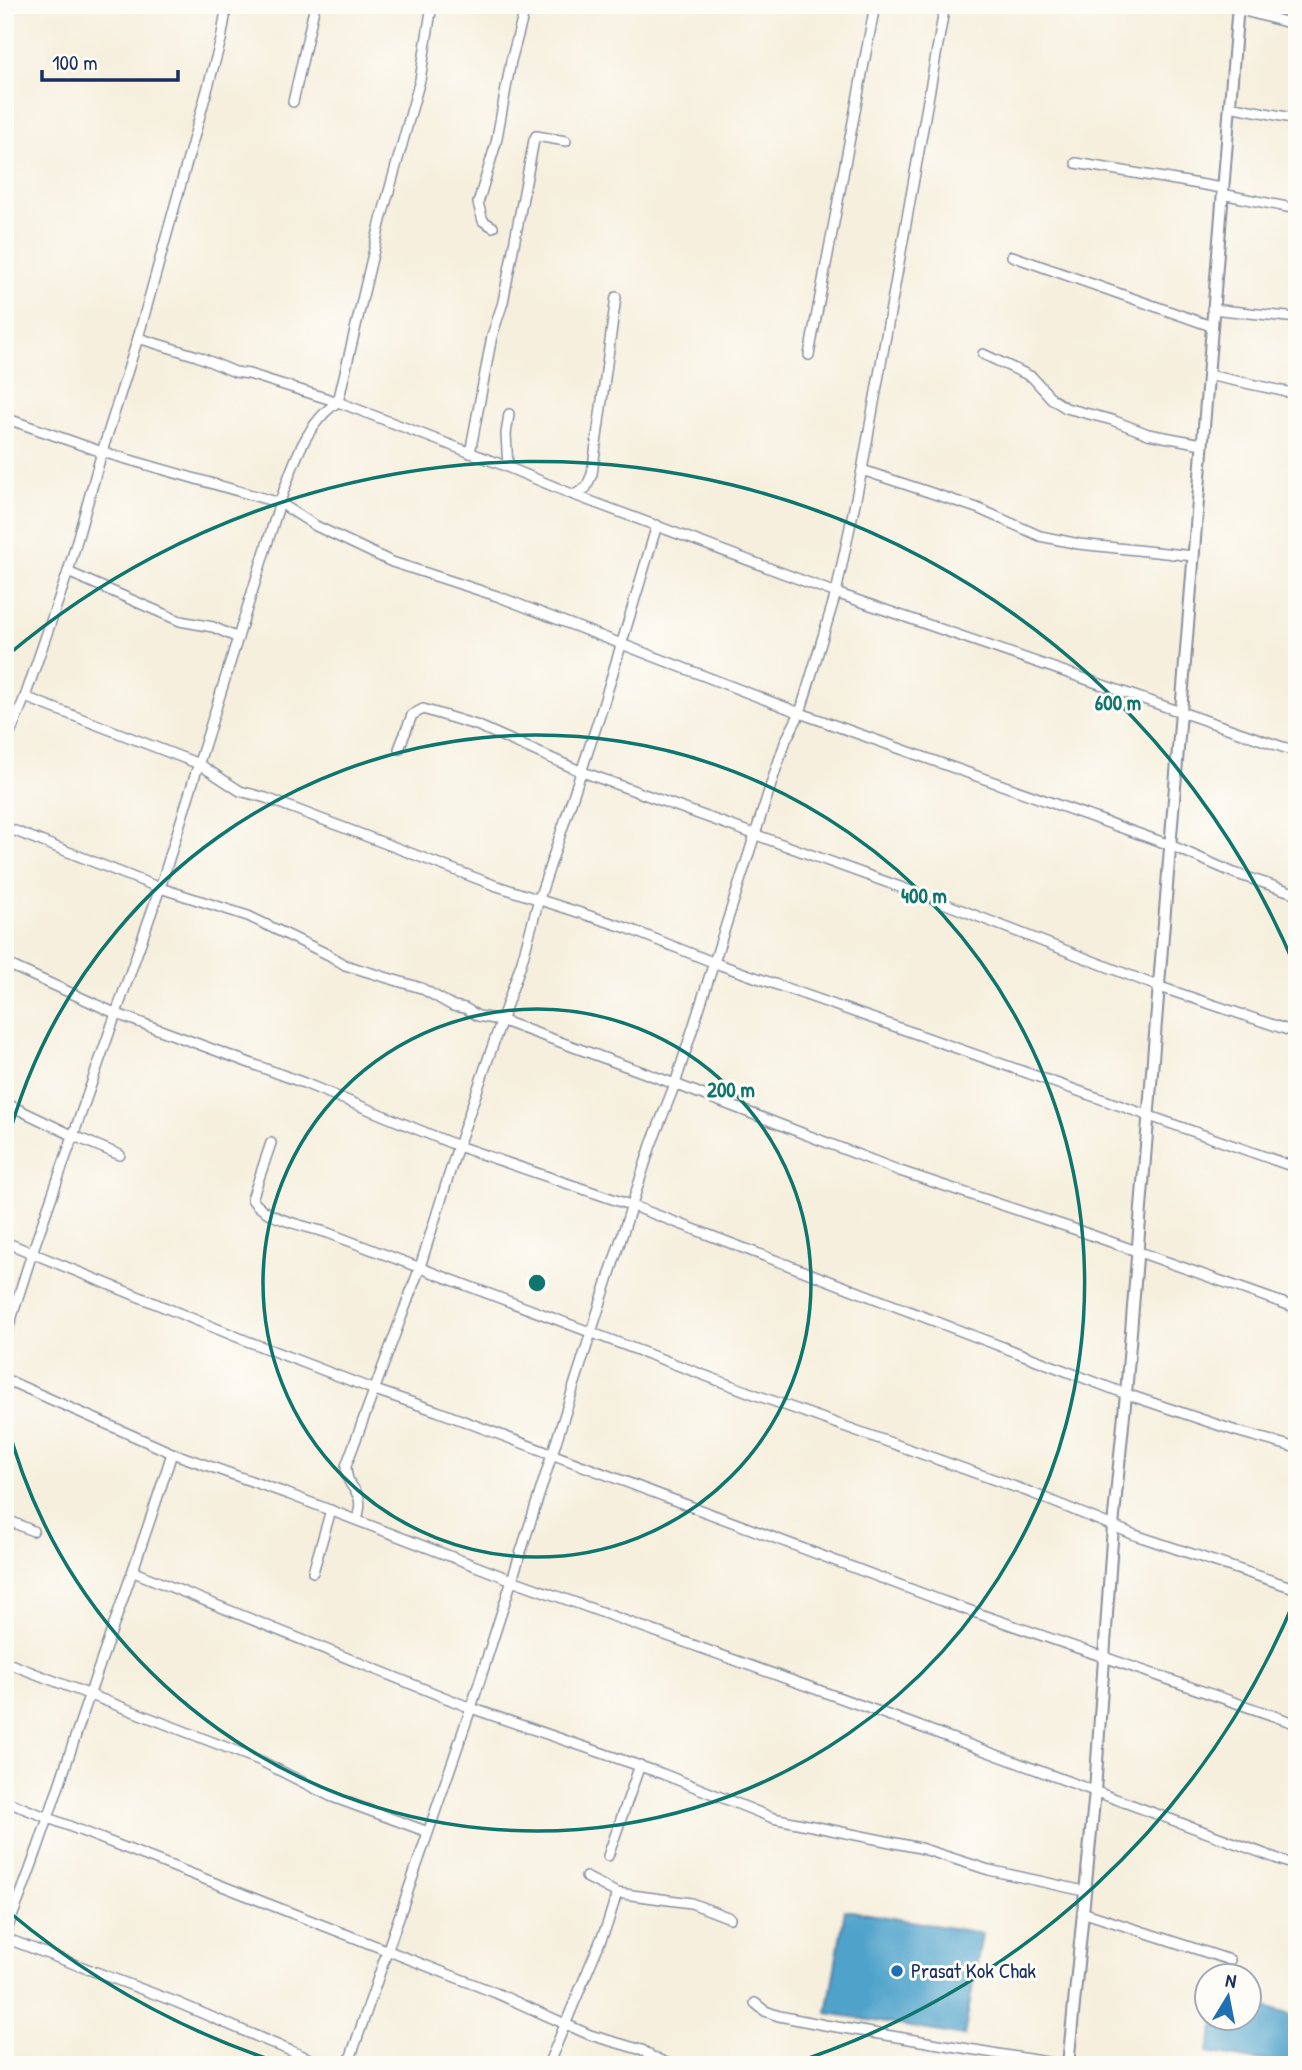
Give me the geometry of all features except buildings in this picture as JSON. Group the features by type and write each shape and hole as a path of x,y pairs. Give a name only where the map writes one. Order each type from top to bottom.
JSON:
{"street":[{"path":"5,746 25,697 68,572 138,338 221,40 227,5"},
{"path":"293,102 315,5"},
{"path":"5,1339 160,888 297,455 323,414 338,402 381,220 420,80 432,5"},
{"path":"492,227 483,221 478,203 496,143 511,61 526,5"},
{"path":"809,355 875,5"},
{"path":"348,2065 471,1708 651,1145 675,1084 786,740 800,713 836,593 862,470 945,5"},
{"path":"755,2003 765,2011 779,2016 1062,2064 1083,1912 1095,1791 1113,1526 1126,1394 1237,7 1297,25"},
{"path":"1229,106 1297,119"},
{"path":"470,453 534,140 541,136 566,141"},
{"path":"1076,163 1222,191 1297,209"},
{"path":"1012,256 1211,326"},
{"path":"574,495 586,488 592,474 616,297"},
{"path":"1212,309 1297,318"},
{"path":"138,338 197,356 236,372 338,402 574,495 836,593 1297,752"},
{"path":"983,354 1032,377 1052,399 1066,408 1112,420 1148,434 1202,444"},
{"path":"1208,374 1297,394"},
{"path":"508,467 506,434 509,414"},
{"path":"5,418 102,452 280,503 326,531 392,562 497,596 800,713 1170,845 1234,873 1297,894"},
{"path":"862,470 977,508 1040,536 1079,544 1194,556"},
{"path":"357,1520 361,1508 360,1496 346,1478 346,1466 420,1268 458,1146 522,961 657,525"},
{"path":"68,572 180,621 213,627 238,638"},
{"path":"25,697 199,764 240,791 267,798 494,885 626,928 715,963 1297,1168"},
{"path":"400,749 412,715 424,709 479,726 580,771 933,900 1157,986 1297,1033"},
{"path":"5,827 160,888 248,916 345,965 422,988 478,1016 500,1020 675,1084 900,1171 1297,1308"},
{"path":"5,963 117,1014 304,1083 458,1146 633,1206 1126,1394 1236,1431 1297,1448"},
{"path":"5,1103 74,1136 120,1154"},
{"path":"271,1143 252,1199 260,1210 759,1396 1032,1493 1113,1526 1297,1589"},
{"path":"5,1242 375,1390 945,1602 1297,1724"},
{"path":"5,1379 172,1453 1297,1866"},
{"path":"172,1453 30,1874 5,1936 176,2002 324,2065"},
{"path":"313,1572 331,1510"},
{"path":"5,1519 33,1531"},
{"path":"134,1572 471,1708 640,1765 773,1818 907,1845 989,1870 1084,1891"},
{"path":"5,1662 89,1696 158,1719 259,1760 330,1796 428,1832"},
{"path":"608,1856 640,1765"},
{"path":"5,1801 496,1993 590,2035 642,2050 671,2065"},
{"path":"586,1877 617,1893 691,1903 730,1918"},
{"path":"548,2065 607,1925 617,1893"},
{"path":"1083,1912 1230,1960"}],"water":[{"path":"845,1910 982,1933 964,2036 827,2013"},
{"path":"1264,2006 1297,2017 1297,2065 1282,2065 1207,2052 1213,2032 1264,2032"}],"place":[{"name":"Prasat Kok Chak","path":"897,1971"}]}
